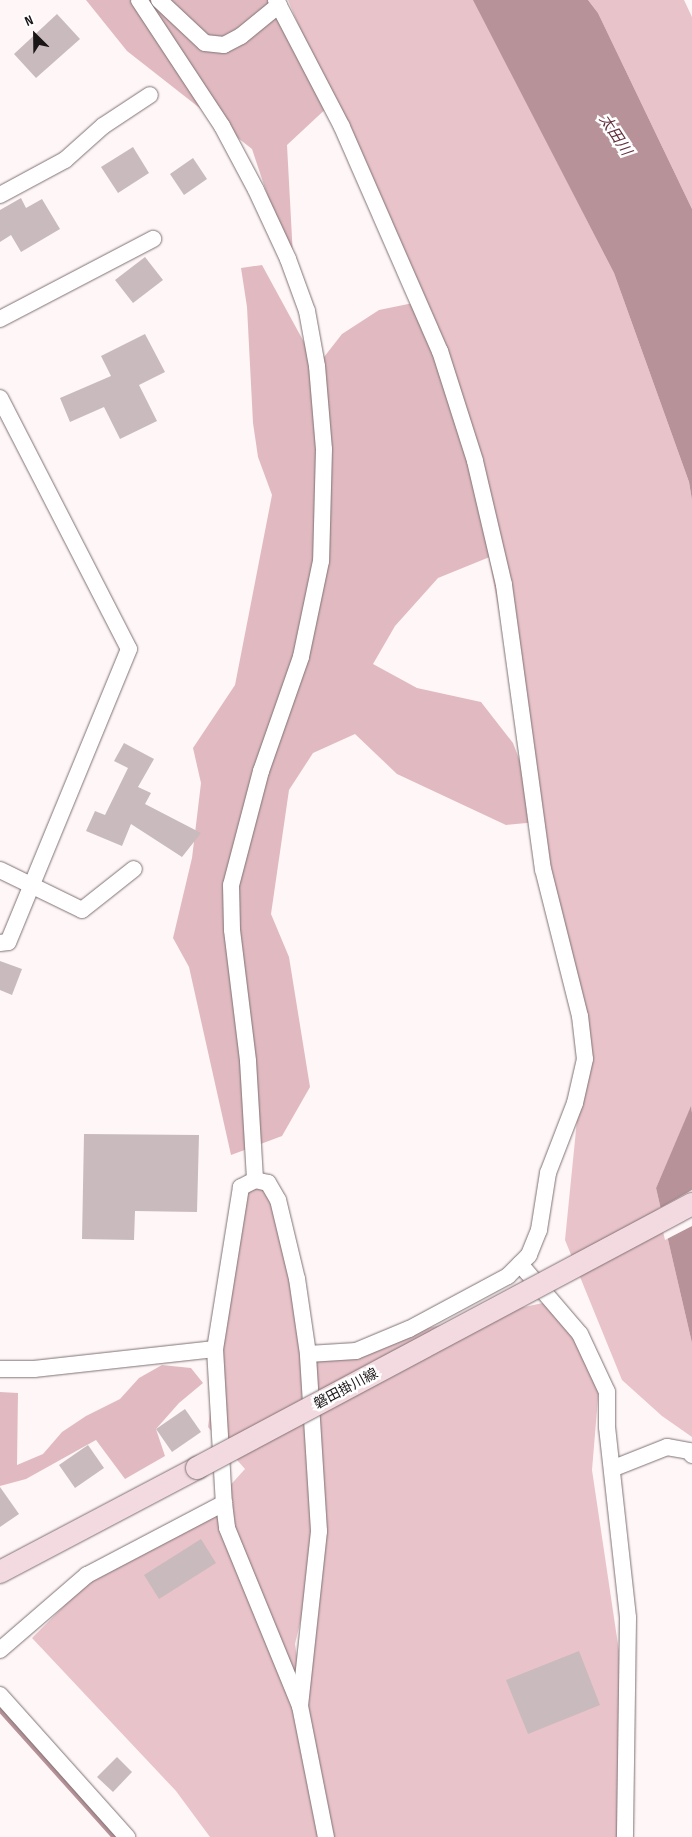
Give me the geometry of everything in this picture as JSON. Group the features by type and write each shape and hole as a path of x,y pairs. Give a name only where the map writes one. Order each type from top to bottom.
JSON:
{"main road":[{"name":"磐田掛川線","path":"0,1572 692,1204"}],"street":[{"path":"139,0 222,126 256,190 288,259 307,311 317,366 324,449 320,561 301,657 261,771 231,885 232,930 249,1070 255,1180"},
{"path":"159,0 205,43 224,45 241,36 278,2 342,127 440,351 475,462 504,585 543,869 580,1016 585,1060 575,1103 548,1173 538,1230 529,1255 508,1276 409,1329 356,1351 308,1354"},
{"path":"0,195 65,160 103,126 150,95"},
{"path":"0,319 153,239"},
{"path":"0,398 129,649 8,942 0,943"},
{"path":"0,870 82,910 134,869"},
{"path":"300,1706 319,1531 308,1354 297,1279 278,1200 268,1183 255,1180 241,1187 215,1349 224,1503 227,1528 300,1706 326,1837"},
{"path":"520,1264 580,1334 607,1392 607,1427 614,1468 628,1618 625,1837"},
{"path":"0,1369 34,1369 215,1349"},
{"path":"614,1468 667,1447 689,1451 692,1455"},
{"path":"0,1650 87,1575 224,1503"},
{"path":"0,1695 127,1837"}],"shaded area":[{"path":"86,0 281,0 331,104 287,145 294,275 252,149 127,51"},
{"path":"288,0 474,0 614,273 689,482 692,500 692,1113 691,1107 656,1188 692,1343 692,1437 662,1416 622,1380 565,1240 584,1050 463,424"},
{"path":"588,0 684,0 692,17 692,209 598,13"},
{"path":"262,265 317,366 342,334 379,310 418,302 497,554 438,578 395,626 373,664 417,688 481,702 513,743 534,798 537,822 506,825 397,774 355,734 313,753 289,790 271,914 289,957 310,1087 282,1136 231,1155 189,967 173,938 192,858 201,783 193,748 235,685 272,495 258,457 253,423 247,307 241,268"},
{"path":"268,1183 308,1354 552,1301 600,1374 592,1470 620,1658 625,1837 327,1837 303,1678 313,1570 295,1644 325,1837 210,1837 176,1791 32,1638 104,1566 206,1512 245,1469 208,1427 241,1187"},
{"path":"162,1365 191,1368 203,1383 179,1403 156,1429 165,1456 125,1479 96,1440 26,1479 0,1486 0,1392 18,1393 17,1465 43,1454 62,1432 86,1416 120,1399 139,1378"}],"water":[{"name":"太田川","path":"473,0 588,0 598,13 692,209 692,500 689,482 614,273"},
{"path":"691,1106 692,1113 692,1343 656,1188"}],"pier":[{"path":"692,1190 692,1226 665,1240 658,1209"}],"building":[{"path":"57,14 80,39 36,78 14,54"},
{"path":"133,147 149,173 118,193 101,167"},
{"path":"193,158 207,179 184,195 170,174"},
{"path":"21,198 26,208 42,199 60,229 21,252 11,235 0,242 0,210"},
{"path":"145,257 163,280 133,303 115,280"},
{"path":"145,334 165,372 139,385 157,421 120,439 104,407 70,422 60,398 111,376 101,356"},
{"path":"124,743 154,759 138,787 151,793 145,804 201,833 182,857 131,824 122,846 86,831 95,811 105,815 128,768 114,761"},
{"path":"0,961 22,969 12,995 0,990"},
{"path":"84,1134 199,1135 197,1212 135,1211 134,1240 82,1239"},
{"path":"185,1409 201,1432 172,1452 156,1429"},
{"path":"88,1445 104,1468 75,1488 59,1465"},
{"path":"0,1487 19,1514 0,1527"},
{"path":"201,1539 216,1563 159,1599 144,1575"},
{"path":"579,1651 600,1705 528,1734 506,1680"},
{"path":"117,1757 132,1772 113,1792 97,1777"}],"waterway":[{"path":"0,1709 115,1837"}]}
